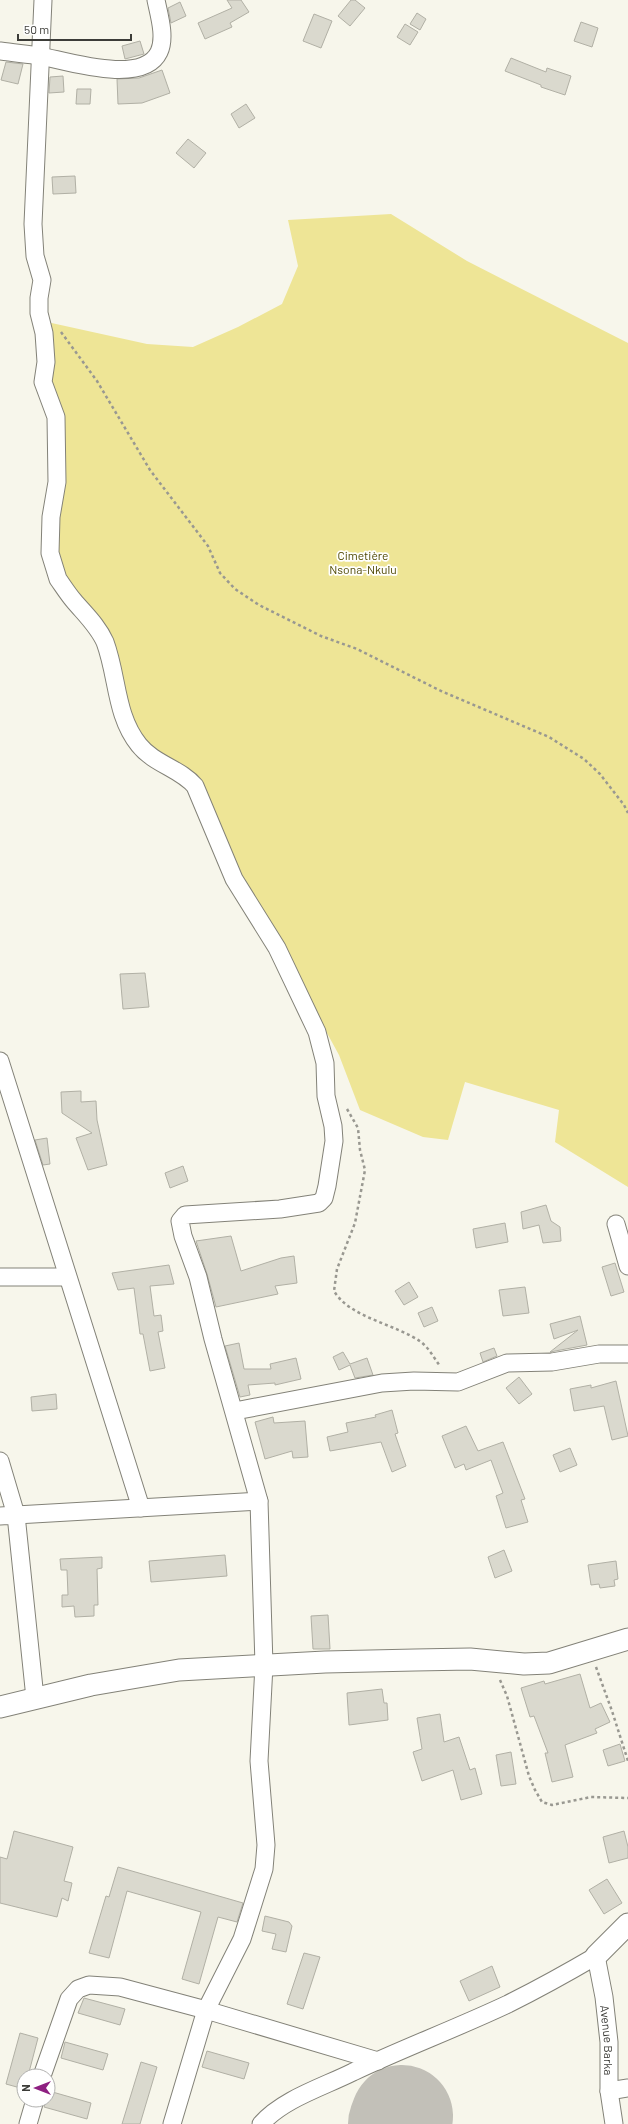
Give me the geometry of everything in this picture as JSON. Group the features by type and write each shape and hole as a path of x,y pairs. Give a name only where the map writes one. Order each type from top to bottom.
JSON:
{"street":[{"path":"43,0 39,56 33,224 35,256 42,280 39,305 46,362 43,382 55,412 55,450 58,461 56,500 51,517 50,535 50,553 54,569 64,587 104,640 109,654 120,710 139,746 169,769 189,780 195,786 234,879 277,948 304,1002 317,1032 325,1063 326,1096 333,1126 334,1141 332,1165 322,1201 280,1209 185,1215 180,1221 183,1236 198,1276 213,1339 235,1411 259,1501 264,1665 259,1761 266,1845 264,1869 242,1939 206,2010 172,2124"},
{"path":"0,51 39,56 114,70 145,64 152,60 159,52 162,39 156,0"},
{"path":"0,1061 141,1508"},
{"path":"616,1224 628,1266"},
{"path":"0,1277 67,1277"},
{"path":"235,1411 382,1383 414,1381 458,1382 508,1364 545,1362 599,1354 628,1354"},
{"path":"0,1461 35,1698"},
{"path":"8,1515 259,1501"},
{"path":"0,1707 35,1698 156,1673 264,1665 385,1661 486,1660 524,1664 549,1663 628,1639"},
{"path":"261,2124 270,2114 290,2103 378,2061 507,2004 551,1982 596,1956 628,1924"},
{"name":"Avenue Barka","path":"596,1956 604,1997 610,2042 610,2091 614,2124"},
{"path":"45,2068 69,1999 78,1989 89,1985 113,1986 206,2010 378,2061"},
{"path":"610,2091 628,2088"},
{"path":"28,2124 33,2108"}],"path":[{"path":"42,326 59,330 97,381 150,470 208,546 220,573 235,589 259,605 320,636 357,649 440,692 549,737 584,759 600,774 624,805 628,813"},
{"path":"345,1106 358,1128 360,1150 365,1170 354,1223 337,1270 334,1291 348,1306 405,1332 423,1343 444,1372 458,1382"},
{"path":"590,1651 612,1711 628,1761"},
{"path":"486,1660 500,1680 507,1696 522,1755 535,1790 542,1802 552,1805 591,1797 628,1798"}],"green space":[{"name":"Cimetière Nsona-Nkulu","path":"391,214 467,261 628,343 628,1187 555,1142 559,1110 465,1082 448,1140 423,1137 360,1110 339,1055 233,861 199,782 153,750 133,731 118,668 58,569 47,322 147,344 193,347 238,327 282,304 298,266 288,220"}],"building":[{"path":"227,0 241,0 249,12 230,23 232,27 205,39 198,23 232,8"},
{"path":"351,0 355,0 365,8 350,26 338,16"},
{"path":"180,2 186,16 171,23 168,8"},
{"path":"417,13 426,19 420,30 410,24"},
{"path":"314,14 332,21 321,48 303,41"},
{"path":"581,22 598,28 592,47 574,41"},
{"path":"405,24 418,32 410,45 397,37"},
{"path":"140,41 144,54 125,59 122,46"},
{"path":"511,58 546,72 547,68 571,76 565,95 541,87 541,85 505,71"},
{"path":"6,62 23,64 18,84 1,80"},
{"path":"162,70 170,93 142,103 118,104 117,79 139,78"},
{"path":"63,76 64,92 49,93 50,77"},
{"path":"77,89 91,89 90,104 76,104"},
{"path":"246,104 255,118 239,128 231,114"},
{"path":"188,139 206,153 194,168 176,153"},
{"path":"75,176 76,193 53,194 52,177"},
{"path":"145,973 149,1007 123,1009 120,974"},
{"path":"81,1091 81,1102 96,1101 97,1120 107,1165 88,1170 76,1138 92,1133 62,1113 61,1092"},
{"path":"47,1138 50,1164 43,1165 35,1140"},
{"path":"183,1166 188,1181 170,1188 165,1173"},
{"path":"546,1205 551,1221 560,1227 561,1241 543,1243 539,1225 523,1229 521,1212"},
{"path":"505,1223 508,1242 476,1248 473,1229"},
{"path":"231,1236 241,1271 281,1258 294,1256 297,1283 275,1286 278,1294 216,1307 196,1241"},
{"path":"615,1263 624,1292 611,1296 602,1267"},
{"path":"169,1265 174,1284 150,1286 154,1316 161,1315 163,1331 158,1332 165,1368 150,1371 143,1334 140,1334 134,1288 118,1290 112,1273"},
{"path":"409,1282 418,1297 404,1305 395,1291"},
{"path":"525,1287 529,1313 503,1316 499,1290"},
{"path":"432,1307 438,1321 424,1327 418,1313"},
{"path":"580,1316 587,1345 550,1352 578,1330 554,1339 550,1324"},
{"path":"239,1343 244,1369 271,1369 270,1364 296,1358 301,1379 275,1385 275,1383 248,1385 250,1395 240,1397 225,1346"},
{"path":"494,1348 497,1356 483,1362 480,1353"},
{"path":"343,1352 350,1364 367,1358 373,1375 355,1378 350,1365 339,1370 333,1357"},
{"path":"519,1377 532,1394 519,1404 506,1388"},
{"path":"616,1381 628,1436 612,1440 604,1406 574,1411 570,1389 591,1385 591,1388"},
{"path":"56,1394 57,1409 32,1411 31,1397"},
{"path":"392,1410 398,1433 395,1434 406,1466 392,1472 381,1442 330,1451 327,1437 348,1432 346,1423 376,1417 375,1415"},
{"path":"273,1417 274,1423 305,1421 308,1457 293,1458 292,1451 265,1459 255,1422"},
{"path":"466,1426 478,1451 503,1442 525,1499 521,1500 528,1522 506,1528 496,1496 503,1493 491,1460 466,1470 464,1464 455,1468 442,1436"},
{"path":"570,1448 577,1465 560,1472 553,1455"},
{"path":"504,1550 512,1571 495,1578 488,1557"},
{"path":"225,1555 227,1576 151,1582 149,1561"},
{"path":"102,1557 102,1568 97,1569 98,1605 94,1605 94,1616 75,1617 74,1606 62,1607 62,1595 68,1595 67,1570 61,1570 60,1559"},
{"path":"616,1561 618,1579 614,1580 615,1586 600,1588 599,1584 591,1585 588,1565"},
{"path":"328,1615 330,1649 313,1649 311,1616"},
{"path":"580,1674 590,1708 601,1703 610,1722 595,1729 597,1733 565,1745 573,1777 552,1782 545,1753 548,1753 534,1716 530,1717 521,1688 544,1681 545,1684"},
{"path":"382,1689 384,1703 387,1703 388,1720 349,1725 347,1693"},
{"path":"440,1714 444,1742 459,1737 470,1770 475,1768 482,1794 461,1800 453,1770 422,1781 413,1752 422,1749 417,1718"},
{"path":"620,1744 625,1761 608,1766 603,1750"},
{"path":"511,1752 516,1784 501,1786 496,1755"},
{"path":"14,1831 73,1847 64,1881 72,1883 68,1901 62,1898 57,1917 0,1903 0,1857 7,1859"},
{"path":"624,1831 628,1847 628,1858 609,1863 603,1837"},
{"path":"118,1867 243,1903 237,1922 218,1917 199,1984 182,1979 201,1912 127,1891 109,1958 89,1953 106,1896 109,1897"},
{"path":"607,1879 622,1903 604,1914 589,1890"},
{"path":"265,1916 289,1922 292,1926 286,1952 272,1949 276,1934 262,1931"},
{"path":"304,1953 320,1957 303,2009 287,2004"},
{"path":"492,1966 500,1987 469,2001 460,1981"},
{"path":"84,1998 125,2009 120,2025 78,2013"},
{"path":"20,2033 38,2038 30,2068 16,2068 16,2087 6,2084"},
{"path":"65,2042 108,2054 103,2070 61,2058"},
{"path":"207,2051 249,2063 244,2079 202,2067"},
{"path":"141,2062 157,2067 140,2124 122,2124"},
{"path":"56,2093 91,2103 87,2119 48,2108 56,2108"}],"runway":[{"path":"399,2124 402,2116"}]}
